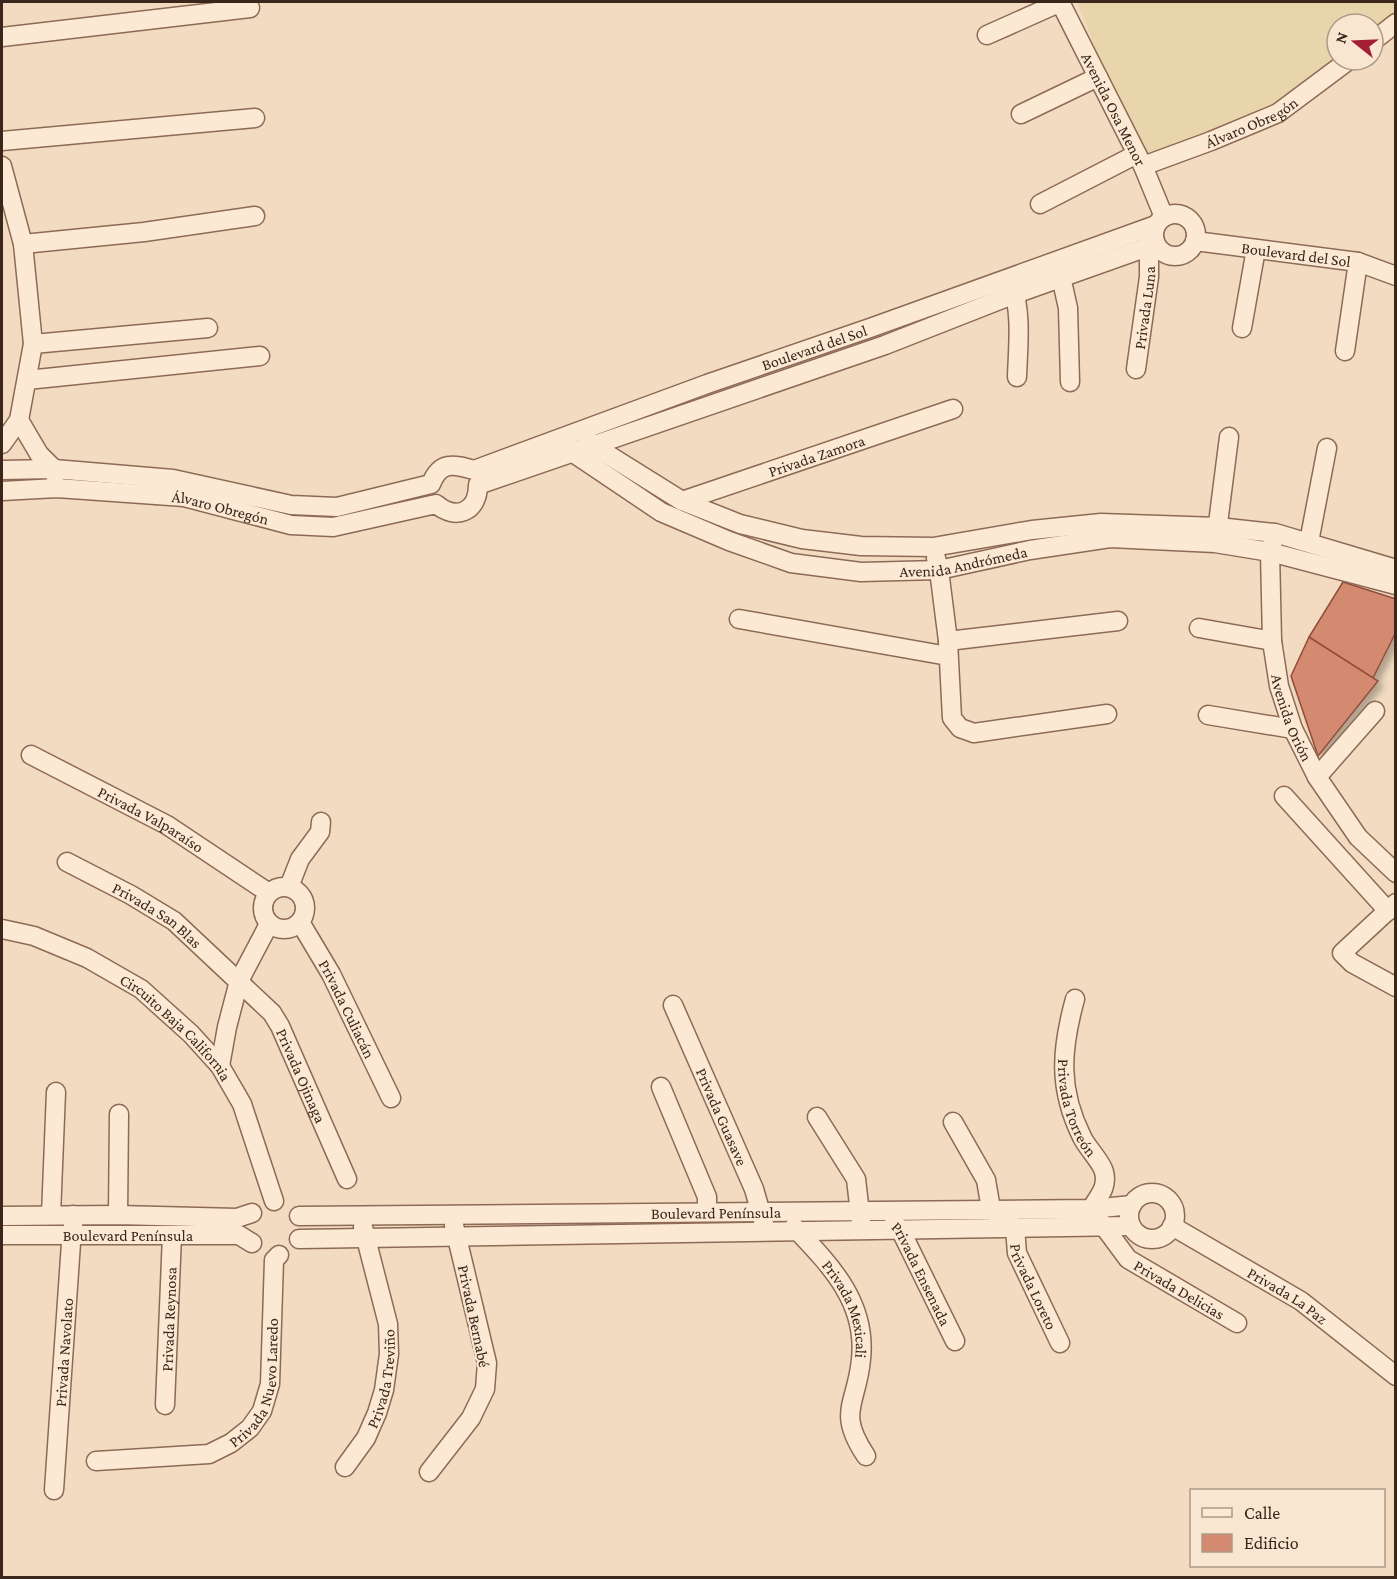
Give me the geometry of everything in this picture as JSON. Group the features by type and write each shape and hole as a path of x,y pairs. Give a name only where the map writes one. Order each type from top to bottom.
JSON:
{"street":[{"path":"987,35 1060,2"},
{"name":"Avenida Osa Menor","path":"1060,2 1140,160 1160,221"},
{"path":"2,37 250,8"},
{"name":"Álvaro Obregón","path":"1040,204 1140,160 1211,141 1278,112 1333,72"},
{"path":"1021,114 1098,77"},
{"path":"2,141 255,118"},
{"path":"2,166 6,206 23,244 33,344 19,420 2,444"},
{"path":"1171,214 1185,216 1195,227 1196,242 1189,252 1178,256 1167,255 1152,245 1160,221 1171,214"},
{"path":"23,244 144,232 255,216"},
{"name":"Boulevard del Sol","path":"476,477 594,446 885,345 1012,285 1160,221"},
{"name":"Boulevard del Sol","path":"1196,242 1358,262 1395,276"},
{"name":"Boulevard del Sol","path":"476,477 556,438 1012,285 1061,277 1152,245"},
{"name":"Privada Luna","path":"1136,369 1152,245"},
{"path":"1242,328 1256,249"},
{"path":"1345,351 1358,262"},
{"path":"1061,277 1068,308 1070,382"},
{"path":"1012,285 1018,323 1017,377"},
{"path":"33,344 208,328"},
{"path":"27,380 260,357"},
{"name":"Privada Zamora","path":"682,501 953,409"},
{"path":"19,420 39,454 54,469 57,488"},
{"name":"Avenida Andrómeda","path":"580,430 594,446 682,501 740,524 802,539 861,546 933,547 1032,530 1101,523 1217,535 1270,552 1395,585"},
{"path":"1217,535 1229,436"},
{"name":"Avenida Andrómeda","path":"556,438 572,453 661,512 729,541 791,563 861,572 939,570 1030,550 1110,538 1275,533 1395,568"},
{"path":"1309,542 1327,448"},
{"name":"Álvaro Obregón","path":"2,470 54,469 173,479 291,505 337,507 431,484 439,470 455,465 476,477 476,500 466,510 451,513 436,504 333,527 291,525 184,497 57,488 2,491"},
{"name":"Avenida Orión","path":"1275,533 1270,552 1272,641 1279,686 1293,729 1317,777 1358,837 1395,873"},
{"path":"933,547 939,570 948,649 952,718 960,728 974,733 1107,714"},
{"path":"739,619 948,649 1118,621"},
{"path":"1199,628 1272,641"},
{"path":"1317,777 1375,711"},
{"path":"1208,715 1293,729"},
{"name":"Privada Valparaíso","path":"31,755 167,825 268,893"},
{"path":"1284,796 1391,907 1342,953 1352,963 1395,987"},
{"path":"289,887 300,859 320,831 321,822"},
{"name":"Privada San Blas","path":"67,862 131,895 174,921 239,981"},
{"path":"281,886 289,887 301,895 304,901 304,916 300,922 281,930 269,924 262,912 262,905 268,893 281,886"},
{"name":"Privada Culiacán","path":"300,922 331,974 391,1098"},
{"path":"220,1066 239,981 269,924"},
{"name":"Circuito Baja California","path":"2,929 34,936 87,958 141,989 191,1034 220,1066 242,1104 274,1201"},
{"name":"Privada Ojinaga","path":"239,981 272,1013 280,1026 347,1179"},
{"name":"Privada Torreón","path":"1075,999 1064,1044 1066,1094 1073,1119 1087,1148 1104,1170 1105,1187 1091,1209"},
{"name":"Privada Guasave","path":"673,1005 754,1189 766,1231"},
{"path":"661,1087 707,1197 707,1212"},
{"path":"51,1215 56,1092"},
{"path":"118,1215 119,1114"},
{"path":"817,1116 856,1179 862,1230"},
{"path":"953,1122 986,1180 991,1209 1015,1228"},
{"path":"1151,1194 1166,1198 1174,1211 1172,1226 1162,1236 1148,1239 1135,1233 1131,1226 1129,1211 1132,1204 1144,1195 1151,1194"},
{"path":"274,1201 291,1206 299,1216 302,1230 294,1246 279,1255 261,1251 252,1243 248,1230 252,1213 258,1206 274,1201"},
{"name":"Boulevard Península","path":"299,1216 1091,1209 1132,1204"},
{"name":"Privada Delicias","path":"1091,1209 1128,1259 1237,1323"},
{"name":"Privada Ensenada","path":"884,1211 900,1229 955,1341"},
{"name":"Privada Mexicali","path":"780,1212 840,1278 853,1304 859,1326 861,1358 850,1406 850,1424 854,1438 866,1456"},
{"name":"Boulevard Península","path":"2,1215 237,1218 252,1213"},
{"name":"Privada Navolato","path":"54,1490 73,1215"},
{"name":"Privada Treviño","path":"345,1467 366,1438 377,1413 384,1390 389,1354 388,1324 360,1215"},
{"name":"Privada Bernabé","path":"429,1472 471,1418 485,1389 487,1363 451,1215"},
{"name":"Boulevard Península","path":"299,1239 1131,1226"},
{"name":"Privada La Paz","path":"1172,1226 1301,1301 1395,1376"},
{"name":"Privada Loreto","path":"1015,1228 1017,1253 1060,1343"},
{"name":"Boulevard Península","path":"2,1235 239,1235 252,1243"},
{"name":"Privada Reynosa","path":"165,1405 171,1235"},
{"name":"Privada Nuevo Laredo","path":"96,1461 208,1454 231,1443 250,1428 262,1411 270,1384 274,1260 279,1255"}],"shaded area":[{"path":"1077,2 1395,2 1396,14 1385,23 1385,12 1325,12 1325,71 1308,86 1143,166"}],"building":[{"path":"1343,582 1396,599 1396,632 1373,678 1309,637"},
{"path":"1309,637 1378,681 1318,756 1291,676"}]}
